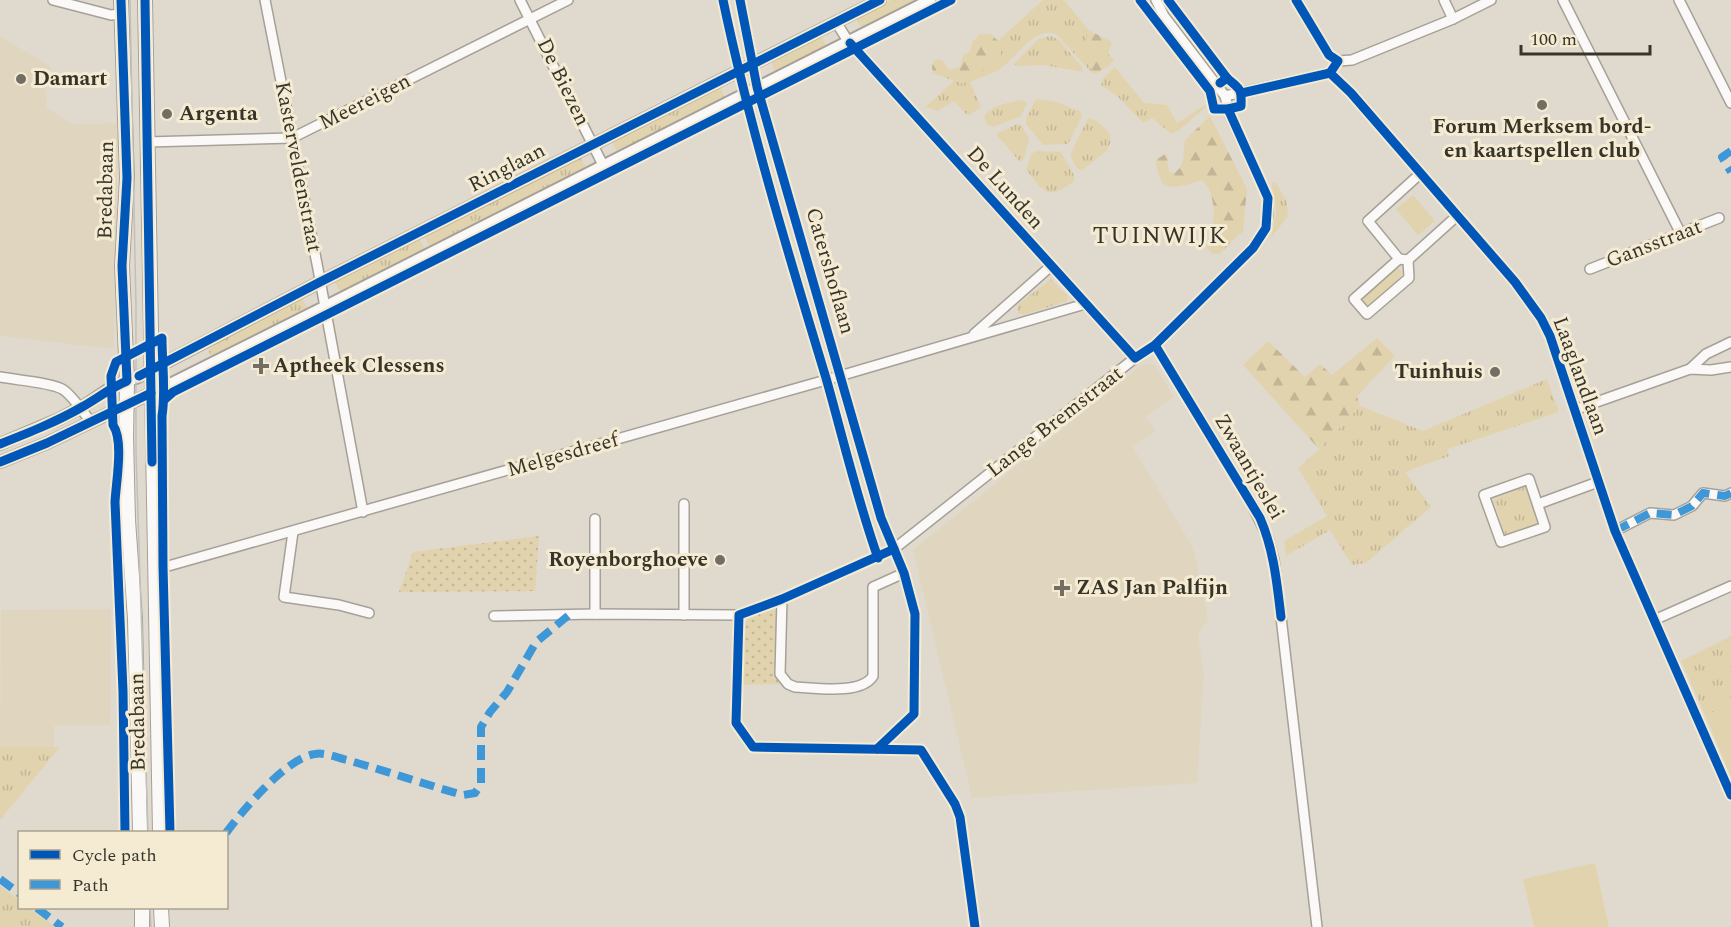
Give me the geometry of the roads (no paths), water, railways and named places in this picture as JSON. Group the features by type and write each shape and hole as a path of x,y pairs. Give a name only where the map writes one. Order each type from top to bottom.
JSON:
{"main road":[{"name":"Bredabaan","path":"121,0 127,178 122,266 127,381 128,520 138,682 140,831"},
{"name":"Bredabaan","path":"145,0 160,831"},
{"path":"142,909 142,927"},
{"path":"161,909 162,927"}],"street":[{"path":"53,0 111,15 121,14"},
{"name":"Kasterveldenstraat","path":"265,0 363,512"},
{"name":"De Biezen","path":"520,0 603,165"},
{"name":"Meereigen","path":"147,142 292,138 568,0"},
{"name":"Catershoflaan","path":"723,0 743,94 784,243 826,380 865,523 878,558"},
{"name":"Catershoflaan","path":"740,0 757,87 881,518 894,549"},
{"name":"Ringlaan","path":"0,444 82,407 112,387 151,370 320,282 880,0"},
{"name":"Ringlaan","path":"0,462 47,443 151,393 930,0"},
{"path":"1156,0 1164,16 1225,96 1330,73 1338,61"},
{"path":"1296,0 1329,54 1338,61 1352,60 1454,19 1491,0"},
{"path":"1444,0 1454,19"},
{"path":"1563,0 1681,234"},
{"path":"1679,0 1731,103"},
{"name":"De Lunden","path":"836,22 848,41 1135,358"},
{"path":"730,35 746,32"},
{"name":"Laaglandlaan","path":"1330,73 1351,93 1458,215 1515,282 1541,318 1550,336 1615,531 1731,795"},
{"name":"Lange Bremstraat","path":"494,616 739,615 782,599 894,549 1135,358 1155,345 1253,248 1266,228 1269,198 1230,115 1225,96"},
{"path":"1420,173 1368,221 1403,260 1409,278 1367,314 1354,299 1403,260 1458,215"},
{"name":"Gansstraat","path":"1590,269 1719,218"},
{"name":"Melgesdreef","path":"970,338 1051,266"},
{"name":"Melgesdreef","path":"154,570 841,376 1085,304"},
{"path":"1690,369 1706,354 1731,342"},
{"name":"Zwaantjeslei","path":"1155,345 1250,501 1268,538 1274,560 1280,606 1317,927"},
{"path":"1574,410 1690,369 1711,370 1731,367"},
{"path":"0,377 66,391 73,402 82,407 90,421"},
{"path":"1530,479 1538,504 1545,527 1501,542 1484,495 1530,479"},
{"path":"1538,504 1598,482"},
{"path":"1615,531 1650,513 1674,515 1692,506 1703,493 1725,496 1731,493"},
{"path":"684,504 684,615"},
{"path":"595,519 595,614"},
{"path":"293,532 284,597 339,605 369,613"},
{"path":"878,749 914,714 915,614 904,573 894,549"},
{"path":"782,599 780,674 788,684 795,687 862,686 870,682 873,676 873,587 904,573"},
{"path":"1654,620 1731,586"},
{"path":"739,615 736,723 753,747 921,750"}],"tram line":[{"path":"130,0 136,308 136,450 148,831"},
{"path":"150,909 151,927"}],"place":[{"name":"Damart","path":"21,79"},
{"name":"Forum Merksem bord- en kaartspellen club","path":"1542,105"},
{"name":"Argenta","path":"167,114"},
{"name":"Aptheek Clessens","path":"261,366"},
{"name":"Tuinhuis","path":"1495,372"},
{"name":"Royenborghoeve","path":"720,560"},
{"name":"ZAS Jan Palfijn","path":"1062,588"}],"district":[{"name":"TUINWIJK","path":"1160,236"}]}
